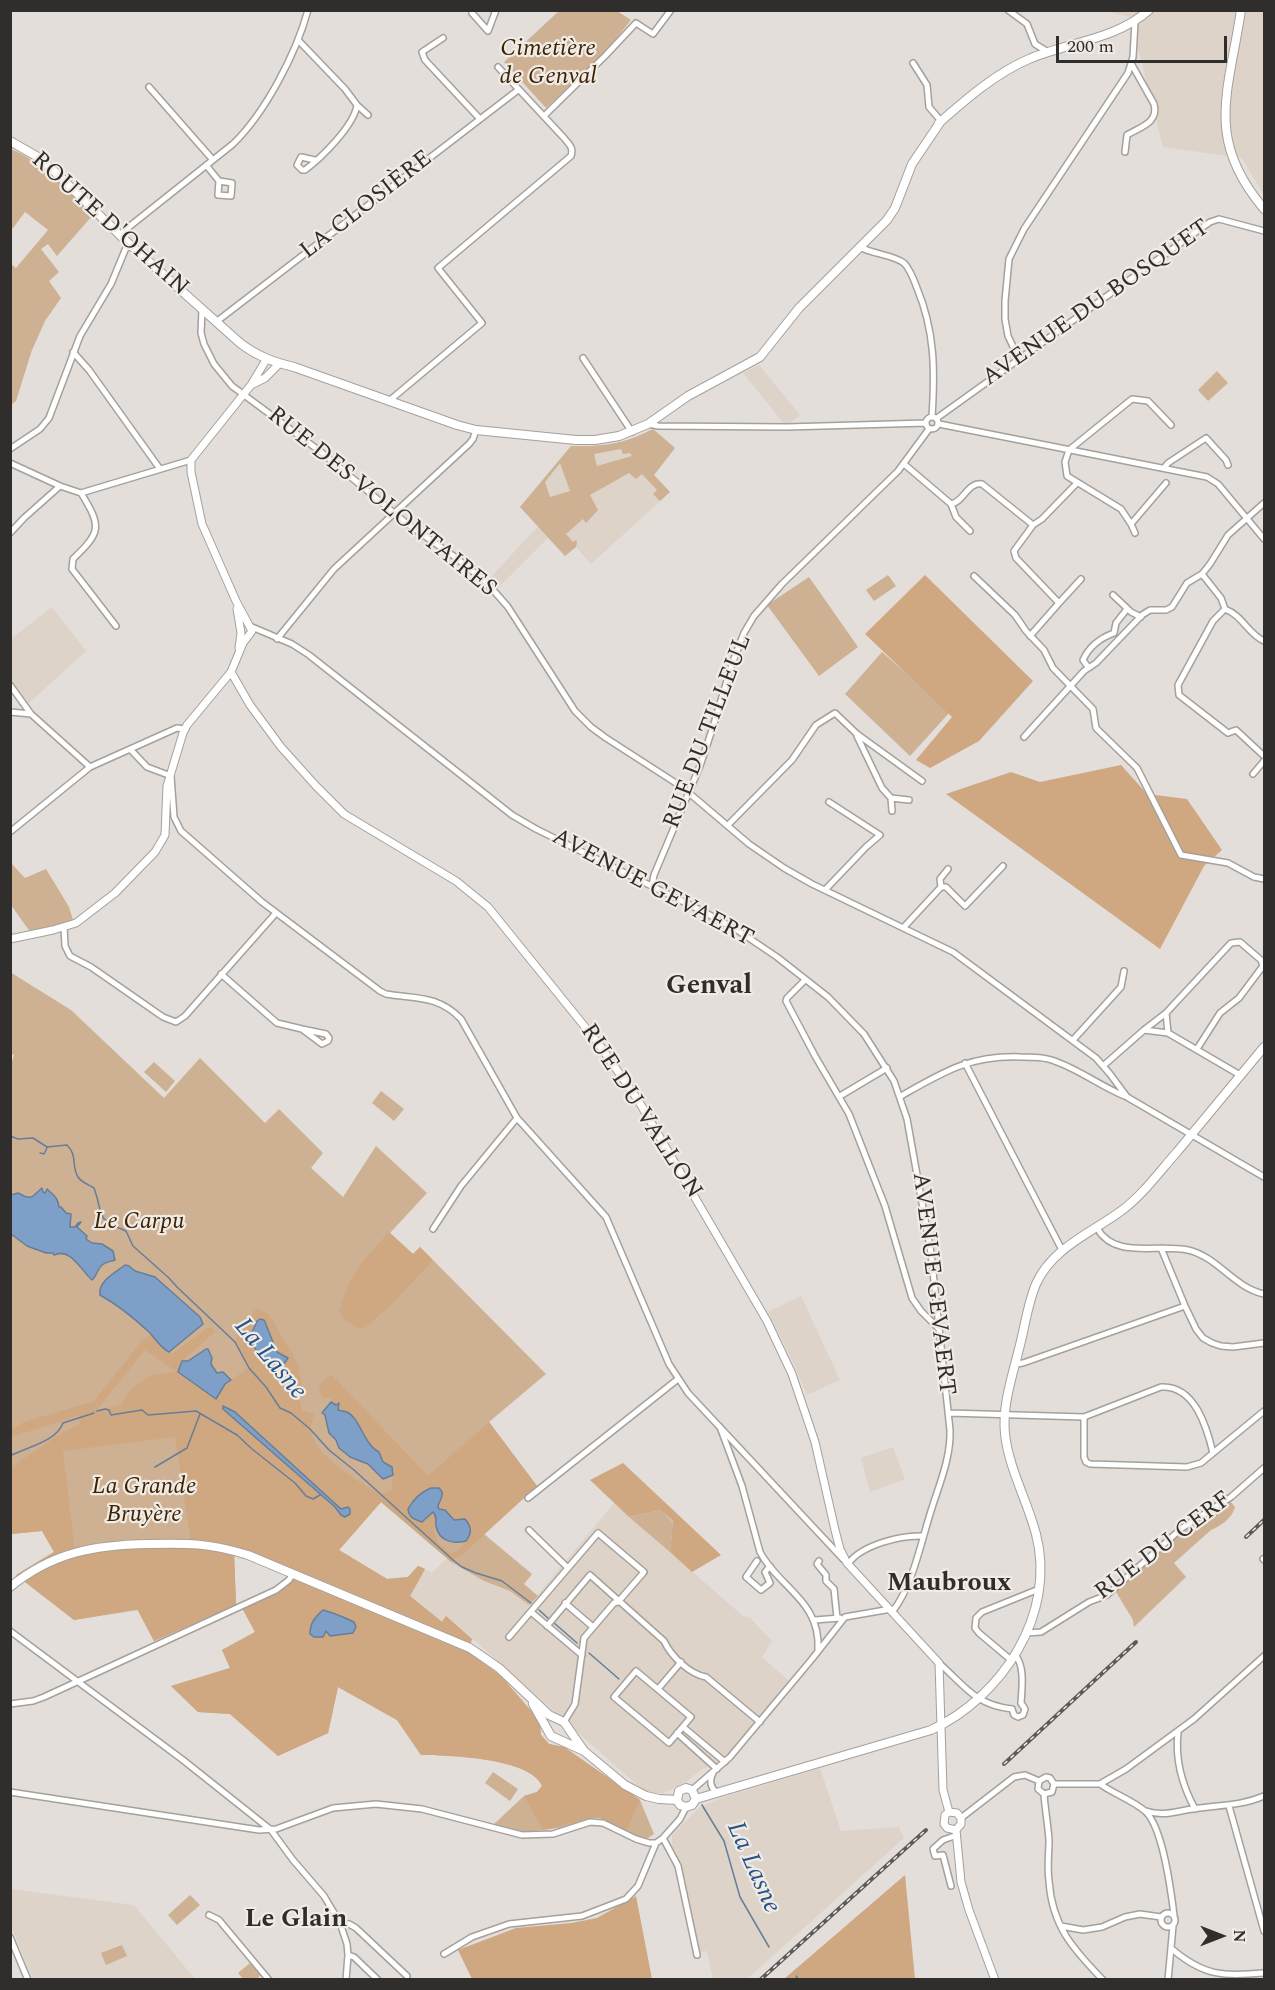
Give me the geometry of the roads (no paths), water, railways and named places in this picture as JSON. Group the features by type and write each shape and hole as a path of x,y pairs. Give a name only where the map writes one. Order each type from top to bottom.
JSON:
{"main road":[{"name":"ROUTE D'OHAIN","path":"13,142 38,157 128,243 240,344 266,360 294,367 476,430 589,441 632,432 648,424 688,396 760,357 799,308 860,247 890,207 905,168 913,155 941,121 992,82 1031,58 1107,35 1135,22 1149,10"},
{"path":"1241,10 1225,98 1226,132 1236,168 1264,209"},
{"path":"694,1795 692,1805 686,1807 680,1805 677,1800 677,1795 683,1788 694,1795 717,1794 931,1730 978,1699 1013,1658 1035,1611 1040,1570 1037,1543 1006,1446 1005,1415 1035,1286 1046,1266 1062,1250 1097,1228 1139,1196 1264,1047"},
{"path":"10,1587 36,1568 54,1559 95,1547 117,1544 191,1542 249,1555 470,1648 499,1668 531,1699 562,1723 584,1751 606,1771 635,1791 659,1799 677,1800"},
{"path":"531,1699 551,1736 584,1751"},
{"path":"548,1730 552,1721 562,1723"},
{"path":"559,1738 566,1733 562,1723"}],"street":[{"path":"120,234 241,136 256,118 287,64 308,10"},
{"path":"472,10 471,13 488,32 496,10"},
{"path":"544,116 636,23 653,34 671,10"},
{"path":"1008,10 1027,24 1035,44 1048,52"},
{"path":"1019,358 1009,340 1005,319 1006,274 1012,250 1132,65 1135,22"},
{"path":"443,38 422,52 425,60 480,119"},
{"path":"298,40 368,115"},
{"path":"1031,58 1035,44"},
{"path":"913,63 927,85 929,107 941,121"},
{"path":"1125,152 1127,135 1145,126 1152,120 1156,111 1132,65"},
{"path":"388,401 482,323 438,268 573,152 544,116 498,67"},
{"path":"149,87 213,160"},
{"name":"LA CLOSIÈRE","path":"216,322 518,90"},
{"path":"315,160 341,134 356,113 357,105"},
{"path":"206,165 219,182"},
{"name":"AVENUE DU BOSQUET","path":"936,420 1210,222 1220,219 1264,231"},
{"path":"10,449 46,422 73,352 88,321 111,284 128,243"},
{"path":"648,424 787,427 928,426 935,429 932,342 925,309 913,279 904,263 860,247"},
{"name":"ROUTE D'OHAIN","path":"202,309 201,333 208,353 220,372 242,394"},
{"path":"73,352 89,370 160,469"},
{"path":"584,358 632,432"},
{"path":"10,939 76,923 115,893 163,842 167,827 167,792 176,752 185,729 231,672 247,631 202,524 190,472 191,460 251,385 266,360"},
{"path":"251,385 265,378 279,364"},
{"name":"RUE DES VOLONTAIRES","path":"242,394 321,452 395,514 468,567 492,588 508,607 575,711 591,727 682,787 764,855 796,876 960,956 1073,1040 1103,1066 1127,1097"},
{"path":"1135,533 1121,509 1065,474 1065,462 1069,450 1132,399 1148,401 1171,425"},
{"name":"RUE DU TILLEUL","path":"652,886 654,875 707,747 732,664 744,633 754,616 782,584 872,499 904,464 928,426 927,420 936,420"},
{"path":"936,420 1212,480 1227,493 1264,539"},
{"path":"277,639 334,569 469,444 476,430"},
{"path":"1164,468 1206,438 1228,465"},
{"path":"10,463 81,493 191,460"},
{"path":"904,464 951,504 956,517 970,531"},
{"path":"1059,603 1015,556 1014,551 1033,525 1053,509 1077,483"},
{"path":"1131,524 1166,483"},
{"path":"951,504 957,503 973,485 982,484 1033,525"},
{"path":"10,533 60,486"},
{"path":"81,493 96,527 91,542 73,559 72,568 116,626"},
{"path":"1024,737 1070,686 1141,617 1150,610 1166,610 1172,607 1187,583 1202,574 1222,548 1228,535 1264,503"},
{"path":"1202,574 1221,598 1225,609"},
{"path":"974,576 1015,615 1030,636 1044,650 1053,668 1093,709 1096,728 1141,774 1181,855 1228,863 1254,877 1264,879"},
{"path":"1030,636 1081,579"},
{"path":"1113,595 1127,609 1141,617"},
{"path":"1114,633 1116,623 1127,609"},
{"path":"1225,609 1236,613 1257,637 1264,641"},
{"path":"1225,609 1213,621 1178,684 1179,694 1228,733 1236,730 1264,756"},
{"name":"AVENUE GEVAERT","path":"247,631 292,644 314,658 506,811 531,826 737,930 828,997 864,1034 887,1068 901,1096 922,1198 949,1413 950,1449 906,1588 892,1610"},
{"path":"1114,633 1120,638"},
{"path":"1088,668 1083,660 1087,653 1101,638 1114,633"},
{"name":"RUE DU VALLON","path":"231,672 265,727 316,786 344,814 435,867 474,894 502,923 598,1042 647,1114 767,1322 801,1396 815,1442 837,1540 848,1564"},
{"path":"10,685 30,714 90,767"},
{"path":"10,712 30,714"},
{"path":"728,825 792,760 816,725 835,713 857,734 922,781"},
{"path":"10,832 90,767 177,728 185,729"},
{"path":"857,734 882,788 891,798 892,812"},
{"path":"130,749 147,767 171,776"},
{"path":"1252,774 1264,760"},
{"path":"171,776 174,817 181,831 276,913 380,991 386,994 437,1002 453,1011 461,1019 518,1118 606,1217 669,1364 688,1393 939,1663 978,1699 996,1707 1011,1709"},
{"path":"891,798 909,800"},
{"path":"825,890 880,835 829,802"},
{"path":"941,887 946,887 965,906 1003,866"},
{"path":"941,887 940,879 948,869"},
{"path":"903,927 941,887"},
{"path":"64,927 65,946 70,956 91,966 171,1022 179,1021 276,913"},
{"path":"1103,1066 1166,1013 1231,942 1240,942 1261,960 1262,969 1239,998 1220,1013 1197,1049"},
{"path":"1073,1040 1121,987 1124,971"},
{"path":"220,974 277,1023 302,1029"},
{"path":"805,980 786,1001 849,1114 885,1206 912,1298 939,1329"},
{"path":"1166,1013 1168,1033"},
{"path":"1144,1030 1168,1033 1240,1075"},
{"path":"901,1096 947,1070 965,1063 1009,1056 1050,1059 1127,1097 1264,1177"},
{"path":"965,1063 1062,1250"},
{"path":"840,1096 887,1068"},
{"path":"433,1229 461,1186 518,1118"},
{"path":"1097,1228 1101,1236 1113,1245 1130,1248 1177,1248 1201,1254 1244,1286 1264,1294"},
{"path":"1161,1248 1196,1329 1212,1343 1233,1347 1264,1343"},
{"path":"1016,1364 1185,1306"},
{"path":"528,1498 678,1379"},
{"path":"949,1413 1084,1417 1161,1387 1167,1387 1185,1396 1199,1411 1207,1429 1213,1453"},
{"path":"1084,1417 1084,1456 1089,1464 1187,1467 1201,1463 1264,1411"},
{"path":"719,1426 742,1486 760,1552 802,1600 815,1620 817,1651"},
{"name":"RUE DU CERF","path":"1026,1633 1041,1632 1089,1602 1107,1594 1182,1528 1231,1497 1264,1468"},
{"path":"529,1530 568,1568"},
{"path":"508,1637 598,1533 644,1572 584,1638 575,1704 562,1723"},
{"path":"848,1564 876,1545 897,1538 923,1536"},
{"path":"757,1560 746,1577 761,1590 770,1583 765,1572"},
{"path":"819,1561 817,1564 834,1590 837,1618"},
{"path":"765,1572 770,1566"},
{"path":"753,1569 757,1572 765,1572"},
{"path":"10,1704 33,1701 276,1590 289,1580 293,1573"},
{"path":"547,1626 590,1575 664,1641 669,1651 681,1662 697,1675 706,1677 760,1722"},
{"path":"1011,1709 1018,1717 1023,1715 1025,1709 1021,1703 1019,1659 1013,1658 979,1633 975,1628 976,1618 982,1612 1039,1589"},
{"path":"565,1603 593,1627"},
{"path":"815,1620 892,1610"},
{"path":"531,1612 582,1655"},
{"path":"694,1795 760,1722 844,1617"},
{"path":"10,1630 243,1806 271,1830 329,1903 340,1923 348,1955 346,1980"},
{"path":"1100,1784 1178,1732 1264,1656"},
{"path":"658,1689 681,1662"},
{"path":"939,1663 943,1790 949,1812"},
{"path":"636,1671 691,1717 683,1727 669,1743 614,1697 636,1671"},
{"path":"1011,1709 1015,1703 1021,1703"},
{"path":"683,1727 725,1762"},
{"path":"1178,1732 1177,1758 1191,1809"},
{"path":"677,1734 716,1770"},
{"path":"716,1770 711,1778 711,1785 717,1794"},
{"path":"951,1886 943,1856 935,1856 933,1850 956,1832 961,1818 1014,1777 1025,1775 1039,1781 1050,1778 1054,1784 1052,1792 1044,1794"},
{"path":"1039,1781 1038,1789 1044,1794 1049,1838 1050,1895 1061,1926 1075,1951 1102,1980"},
{"path":"1054,1784 1100,1784 1145,1811 1163,1815 1191,1809 1244,1804 1264,1796"},
{"path":"10,1792 259,1830 271,1830 333,1808 376,1804 422,1809 522,1835 553,1834 590,1822 603,1823 644,1843 656,1843"},
{"path":"1229,1806 1264,1931"},
{"path":"444,1954 472,1937 509,1924 576,1917 593,1913 626,1899 638,1886 656,1843 680,1819 686,1807"},
{"path":"1145,1811 1160,1844 1169,1875 1172,1897 1171,1913 1176,1920 1169,1926"},
{"path":"949,1812 957,1813 961,1818"},
{"path":"949,1812 945,1815 944,1824 956,1832"},
{"path":"956,1832 961,1882 994,1980"},
{"path":"663,1838 678,1866 697,1955"},
{"path":"1161,1919 1171,1913"},
{"path":"1061,1926 1083,1930 1102,1927 1125,1917 1140,1914 1161,1919 1169,1926 1172,1936 1168,1980"},
{"path":"209,1915 219,1920 269,1980"},
{"path":"340,1923 356,1928 407,1976"},
{"path":"10,1937 28,1980"},
{"path":"1172,1949 1190,1963 1215,1973 1237,1976 1264,1973"},
{"path":"348,1955 354,1957 378,1980"}],"water":[{"path":"42,1188 43,1192 45,1193 47,1189 54,1196 59,1207 71,1214 70,1227 75,1227 81,1222 77,1227 87,1236 86,1239 92,1243 102,1244 113,1251 115,1260 102,1265 92,1280 75,1261 65,1254 54,1255 27,1246 11,1234 11,1195 18,1193 32,1197"},
{"path":"125,1265 135,1271 155,1277 200,1317 203,1324 169,1352 166,1350 138,1322 100,1295 104,1281"},
{"path":"260,1319 264,1320 277,1352 288,1358 282,1367 266,1361 252,1343 250,1337"},
{"path":"208,1349 212,1358 211,1364 217,1373 223,1372 231,1380 225,1384 216,1399 178,1372 182,1361 188,1361"},
{"path":"331,1402 336,1405 339,1403 338,1410 351,1415 370,1444 379,1452 383,1462 392,1467 393,1475 383,1479 368,1464 350,1457 339,1448 336,1440 329,1433 325,1415 322,1413"},
{"path":"223,1406 235,1412 341,1509 348,1507 350,1514 345,1517 341,1515 335,1507 223,1409"},
{"path":"431,1488 439,1488 442,1492 439,1509 445,1510 454,1520 465,1519 467,1522 470,1530 466,1541 452,1542 440,1536 433,1512 422,1522 409,1514 408,1509 412,1502"},
{"path":"323,1610 354,1622 356,1627 353,1633 330,1636 326,1631 323,1637 314,1637 310,1634 313,1620"}],"waterway":[{"name":"La Lasne","path":"10,1136 18,1139 33,1138 47,1147 67,1145 72,1153 78,1177 94,1188 104,1219 126,1231 133,1246 235,1342 249,1368 280,1408 291,1413 310,1429 329,1450 462,1567 502,1581 531,1603"},
{"path":"40,1153 44,1154 47,1148"},
{"name":"Le Carpu","path":"97,1411 109,1410 111,1415 142,1410 148,1415 196,1411 237,1435 295,1483 306,1496 313,1499 320,1495"},
{"name":"Le Carpu","path":"10,1456 48,1439 59,1430 63,1423 94,1413"},
{"path":"155,1467 187,1448 200,1414"},
{"name":"La Lasne","path":"539,1610 549,1619"},
{"name":"La Lasne","path":"553,1622 577,1643"},
{"name":"La Lasne","path":"589,1653 619,1679"},
{"name":"La Lasne","path":"702,1805 724,1841 740,1897 769,1947"},
{"name":"La Lasne","path":"796,1976 799,1980"}],"railway":[{"path":"1246,1537 1264,1520"},
{"path":"1004,1764 1136,1642"},
{"path":"760,1980 926,1830"}],"district":[{"name":"Genval","path":"709,988"},
{"name":"Maubroux","path":"949,1585"},
{"name":"Le Glain","path":"296,1921"}],"park label":[{"name":"Cimetière de Genval","path":"548,64"},
{"name":"La Grande Bruyère","path":"144,1502"}]}
